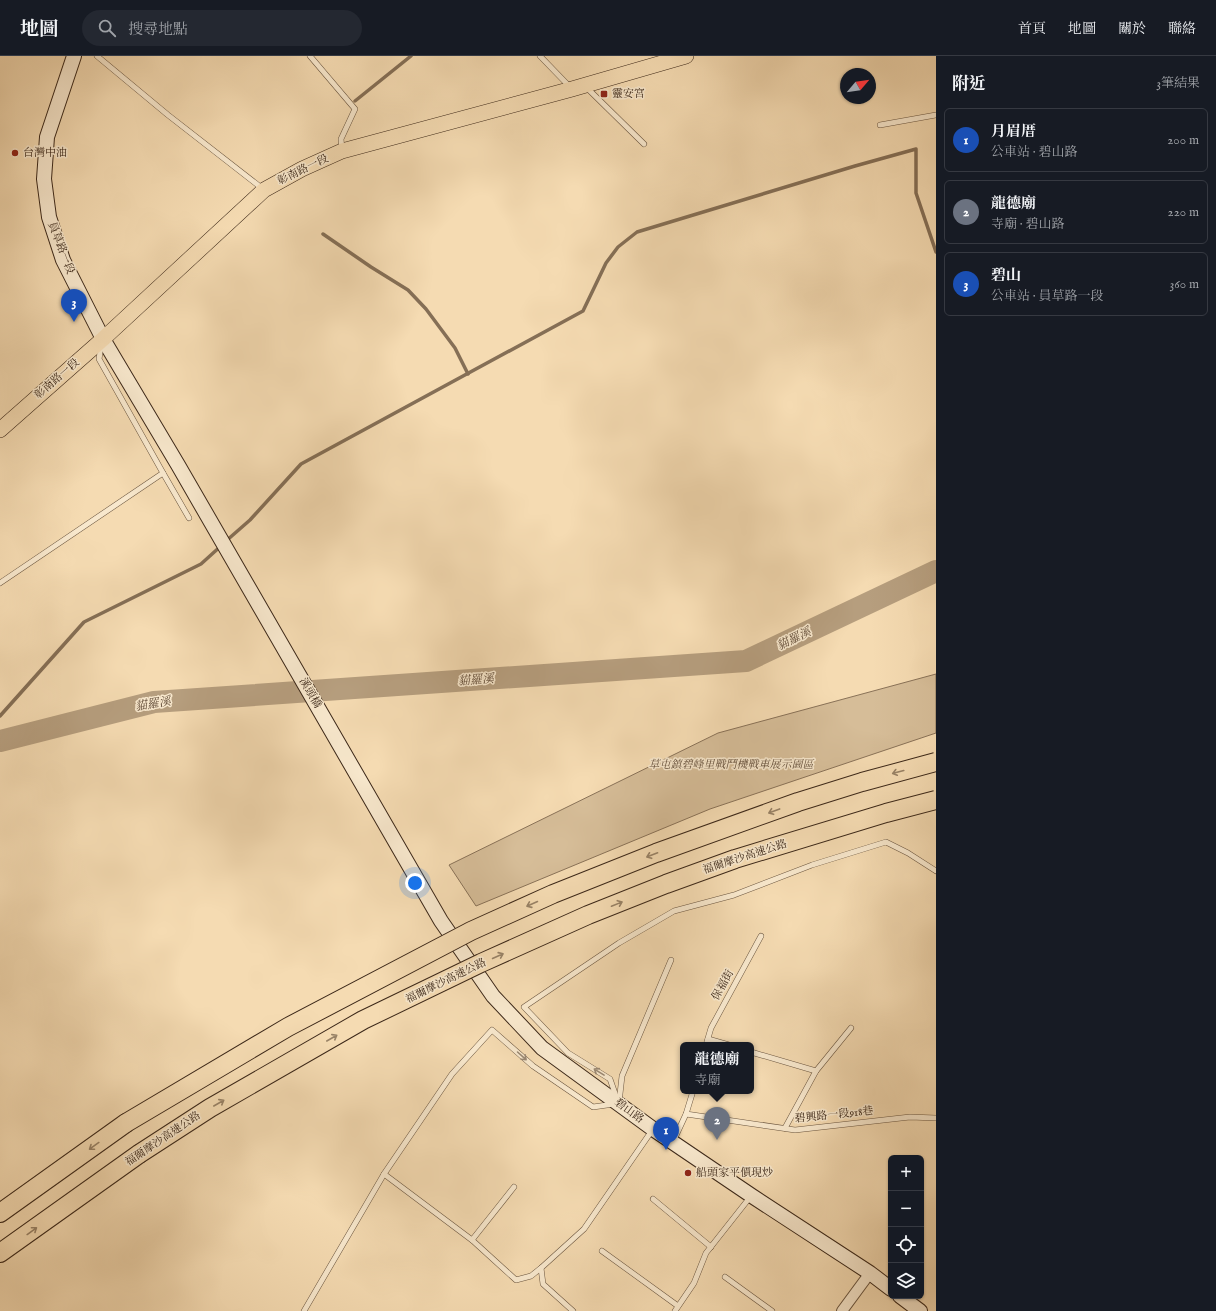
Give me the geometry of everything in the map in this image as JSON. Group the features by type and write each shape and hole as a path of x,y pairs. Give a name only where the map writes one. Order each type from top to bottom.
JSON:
{"highway":[{"path":"0,1213 126,1123 288,1027 471,931 553,894 656,853 798,802 862,782 936,762"},
{"name":"福爾摩沙高速公路","path":"0,1253 139,1154 210,1108 363,1020 481,963 588,915 666,884 735,859 886,813 936,800"}],"main road":[{"name":"員草路一段","path":"74,56 47,137 44,179 49,217 63,260 103,339 178,465"},
{"name":"彰南路一段","path":"0,430 103,339 264,190 302,169 342,151 579,87 686,56"},
{"name":"溪頭橋","path":"178,465 441,921"},
{"name":"碧山路","path":"441,921 492,996 542,1048 654,1129 752,1196 870,1273 888,1287"},
{"path":"904,1299 920,1311"}],"street":[{"path":"842,1311 870,1273"}],"lane":[{"path":"97,56 168,115 264,190"},
{"path":"310,56 356,110 341,139 342,151"},
{"path":"540,56 579,87 644,144"},
{"path":"880,125 936,115"},
{"path":"103,339 99,359 190,518"},
{"path":"0,583 164,473"},
{"path":"619,1104 610,1079 568,1053 524,1007 618,943 674,912 734,895 812,865 886,842 908,853 936,871"},
{"name":"保福街","path":"707,1042 711,1028 761,936"},
{"path":"619,1104 622,1076 671,960"},
{"path":"784,1128 816,1071 851,1028"},
{"path":"304,1311 384,1174 452,1074 492,1030 532,1066 594,1107 619,1104"},
{"path":"708,1039 718,1042"},
{"path":"754,1053 816,1071"},
{"path":"673,1142 686,1114 692,1094"},
{"name":"碧興路一段918巷","path":"686,1114 795,1130 910,1116 936,1118"},
{"path":"384,1174 472,1240 516,1280 531,1276 584,1229 654,1129"},
{"path":"472,1240 514,1187"},
{"path":"675,1311 694,1283 706,1252 752,1196"},
{"path":"653,1199 711,1247"},
{"path":"602,1251 678,1306"},
{"path":"541,1268 543,1284 573,1311"},
{"path":"724,1277 772,1311"}],"green space":[{"name":"草屯鎮碧峰里戰鬥機戰車展示園區","path":"936,674 936,733 710,809 476,906 449,865 718,733"}],"waterway":[{"path":"355,101 411,56"},
{"path":"226,541 250,520 301,464 583,311 606,263 618,247 637,232 916,149 916,193 936,252"},
{"path":"323,234 408,290 426,309 455,348 468,374"},
{"path":"0,716 84,622 201,564 222,545"},
{"name":"貓羅溪","path":"0,741 154,702 746,661 936,571"}],"place":[{"name":"靈安宮","path":"604,94"},
{"name":"台灣中油","path":"15,153"},
{"name":"碧山","path":"74,322"},
{"name":"龍德廟","path":"717,1140"},
{"name":"月眉厝","path":"666,1150"},
{"name":"船頭家平價現炒","path":"688,1173"}]}
